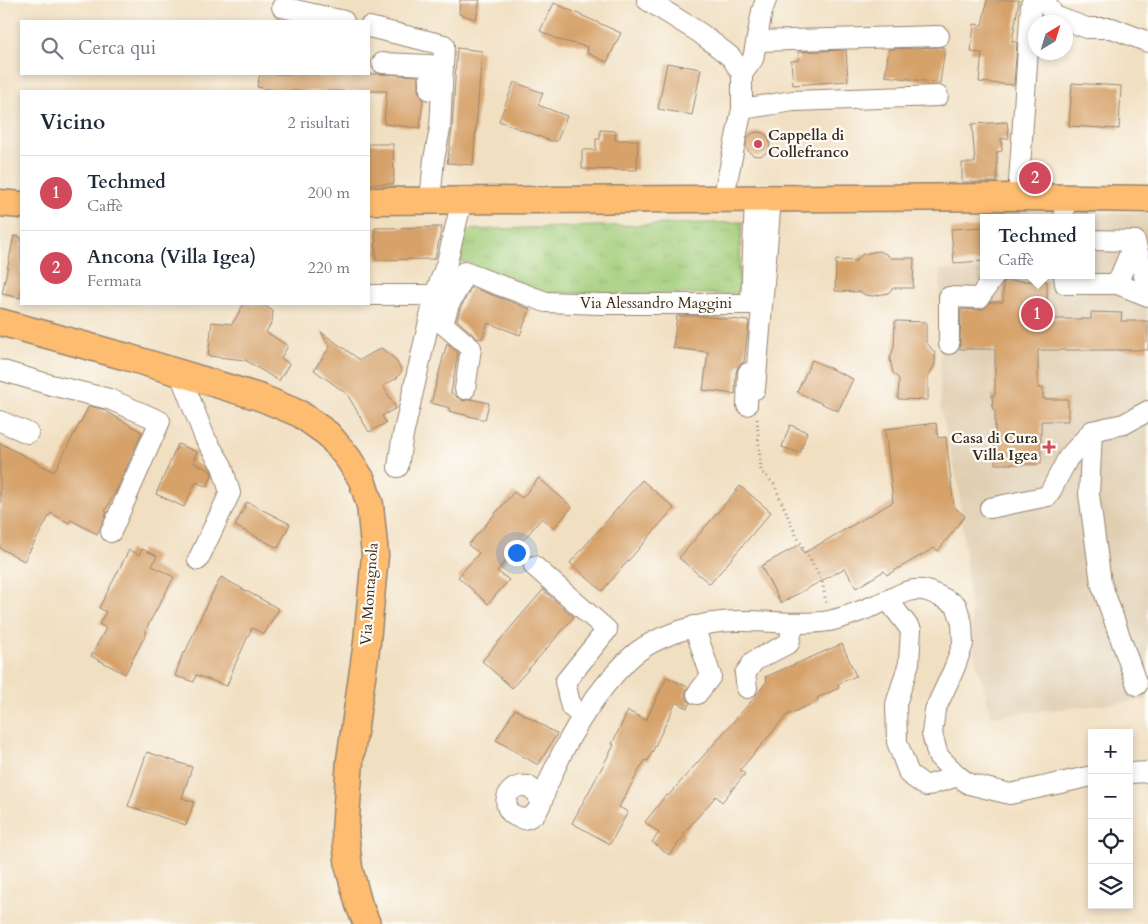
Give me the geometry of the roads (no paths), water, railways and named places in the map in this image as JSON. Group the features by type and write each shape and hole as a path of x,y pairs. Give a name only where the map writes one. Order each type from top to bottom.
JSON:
{"main road":[{"path":"370,201 1018,197 1064,208 1148,199"},
{"path":"0,203 20,205"},
{"name":"Via Montagnola","path":"0,322 127,357 262,398 300,414 328,434 348,458 362,480 370,505 375,555 367,642 350,760 345,832 349,868 359,905 367,924"}],"street":[{"path":"647,0 700,34 731,57 742,74 742,109 723,200"},
{"path":"742,74 753,59 758,42 762,11 766,0"},
{"path":"1018,197 1031,5 1033,0"},
{"path":"1045,0 1054,16 1087,28 1112,28 1148,42"},
{"path":"282,7 340,20"},
{"path":"370,27 444,45 440,130 434,159 430,200"},
{"path":"758,42 939,36"},
{"path":"382,63 430,65 428,134 434,159"},
{"path":"742,109 792,101 938,96"},
{"path":"751,304 751,397 763,199"},
{"name":"Via Alessandro Maggini","path":"465,389 471,348 443,324 448,304 459,287 464,272 546,302 751,304 763,199"},
{"path":"398,467 402,440 435,294 445,269 462,200"},
{"path":"1095,240 1134,241"},
{"path":"1117,284 1134,241"},
{"path":"1134,241 1148,291"},
{"path":"949,344 950,297 979,298 992,279"},
{"path":"1064,279 1065,284 1117,284 1148,296"},
{"path":"370,295 435,294"},
{"path":"0,370 51,386 109,399 160,421 111,532"},
{"path":"180,374 206,438 222,466 230,492 198,560"},
{"path":"990,508 1048,496 1068,458 1092,431 1124,424 1148,411"},
{"path":"0,421 28,433"},
{"path":"1092,431 1089,494 1101,583 1137,685"},
{"path":"534,566 607,630 564,682 571,707 582,716"},
{"path":"548,783 522,785 512,790 507,797 507,809 513,816 524,819 530,818 538,812 548,783 582,716 606,683 628,659 654,641 694,626 737,620 794,623 829,621 888,600 902,592 922,590 956,606 962,623 963,644 935,710 932,734 938,756 969,784 1010,794 1088,777"},
{"path":"888,600 910,630 909,663 896,704 897,742 909,774 926,786 958,776"},
{"path":"747,688 745,674 754,661 789,643 794,623"},
{"path":"694,626 711,676 697,694"},
{"path":"1133,774 1148,772"},
{"path":"522,785 534,789 538,794 540,806"}],"place":[{"name":"Cappella di Collefranco","path":"758,144"},
{"name":"Ancona (Villa Igea)","path":"1035,178"},
{"name":"Techmed","path":"1037,314"},
{"name":"Casa di Cura Villa Igea","path":"1049,447"}]}
